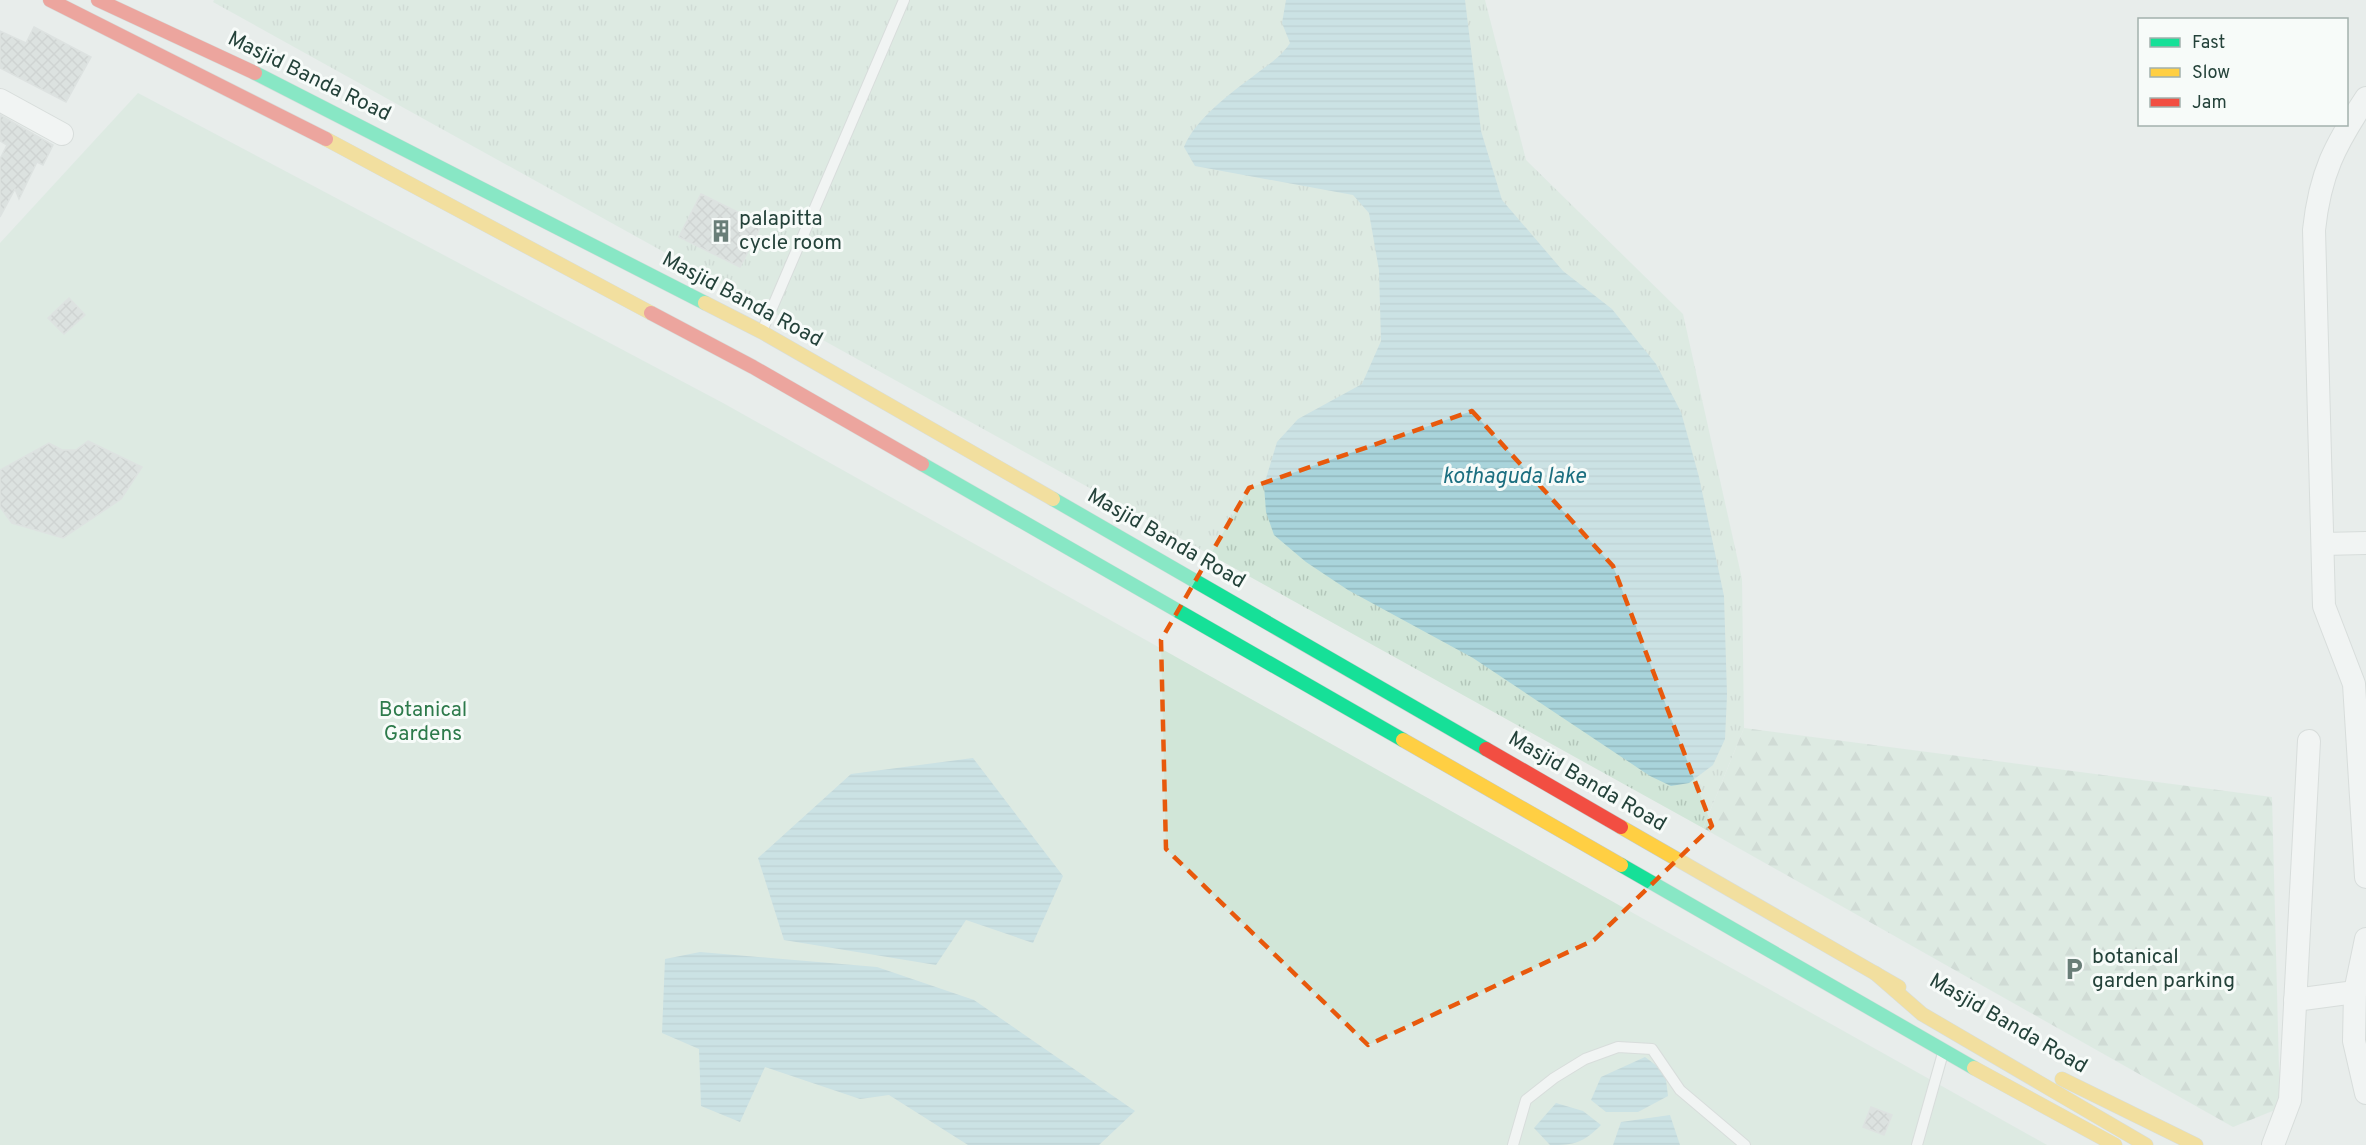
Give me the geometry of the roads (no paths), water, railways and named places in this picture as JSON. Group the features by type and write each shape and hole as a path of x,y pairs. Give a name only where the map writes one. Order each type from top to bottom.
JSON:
{"main road":[{"path":"50,0 242,97 753,367 2078,1127 2115,1145"},
{"name":"Masjid Banda Road","path":"98,0 254,73 762,332 2079,1089 2196,1145"},
{"path":"242,97 254,73"},
{"path":"1875,973 1922,1014 2146,1145"}],"street":[{"path":"2348,125 2366,98"},
{"path":"0,100 62,134"},
{"path":"2348,126 2339,139 2318,192 2314,230 2324,606 2360,683 2366,877"},
{"path":"2323,544 2366,543"},
{"path":"2273,1145 2290,1100 2310,741"},
{"path":"2366,939 2355,992 2354,1041 2366,1093"},
{"path":"2295,1000 2355,992"}],"lane":[{"path":"762,332 904,0"},
{"path":"1513,1145 1526,1100 1554,1078 1585,1059 1618,1047 1652,1049 1680,1090 1745,1145"},
{"path":"1917,1145 1944,1050"}],"water":[{"name":"kothaguda lake","path":"1286,0 1465,0 1481,131 1502,200 1563,271 1612,309 1656,364 1681,412 1699,477 1724,596 1727,695 1725,739 1713,765 1689,783 1671,786 1650,776 1473,658 1348,590 1306,562 1274,535 1266,512 1264,485 1277,442 1298,419 1362,384 1381,341 1379,270 1369,213 1353,195 1195,166 1184,147 1205,116 1274,60 1290,43 1282,23"},
{"path":"973,758 1063,876 1033,943 966,920 936,965 784,940 758,858 851,774"},
{"path":"700,952 877,967 974,1000 1135,1111 1099,1145 968,1145 889,1095 860,1099 765,1067 740,1122 701,1106 699,1049 662,1033 665,959"},
{"path":"1645,1057 1665,1072 1668,1096 1638,1112 1606,1112 1591,1100 1601,1077"},
{"path":"1556,1103 1583,1111 1601,1125 1578,1142 1550,1145 1534,1128"},
{"path":"1670,1115 1680,1145 1613,1145 1621,1122"}],"place":[{"name":"palapitta cycle room","path":"721,231"},
{"name":"botanical garden parking","path":"2074,969"}],"park label":[{"name":"Botanical Gardens","path":"423,722"}]}
